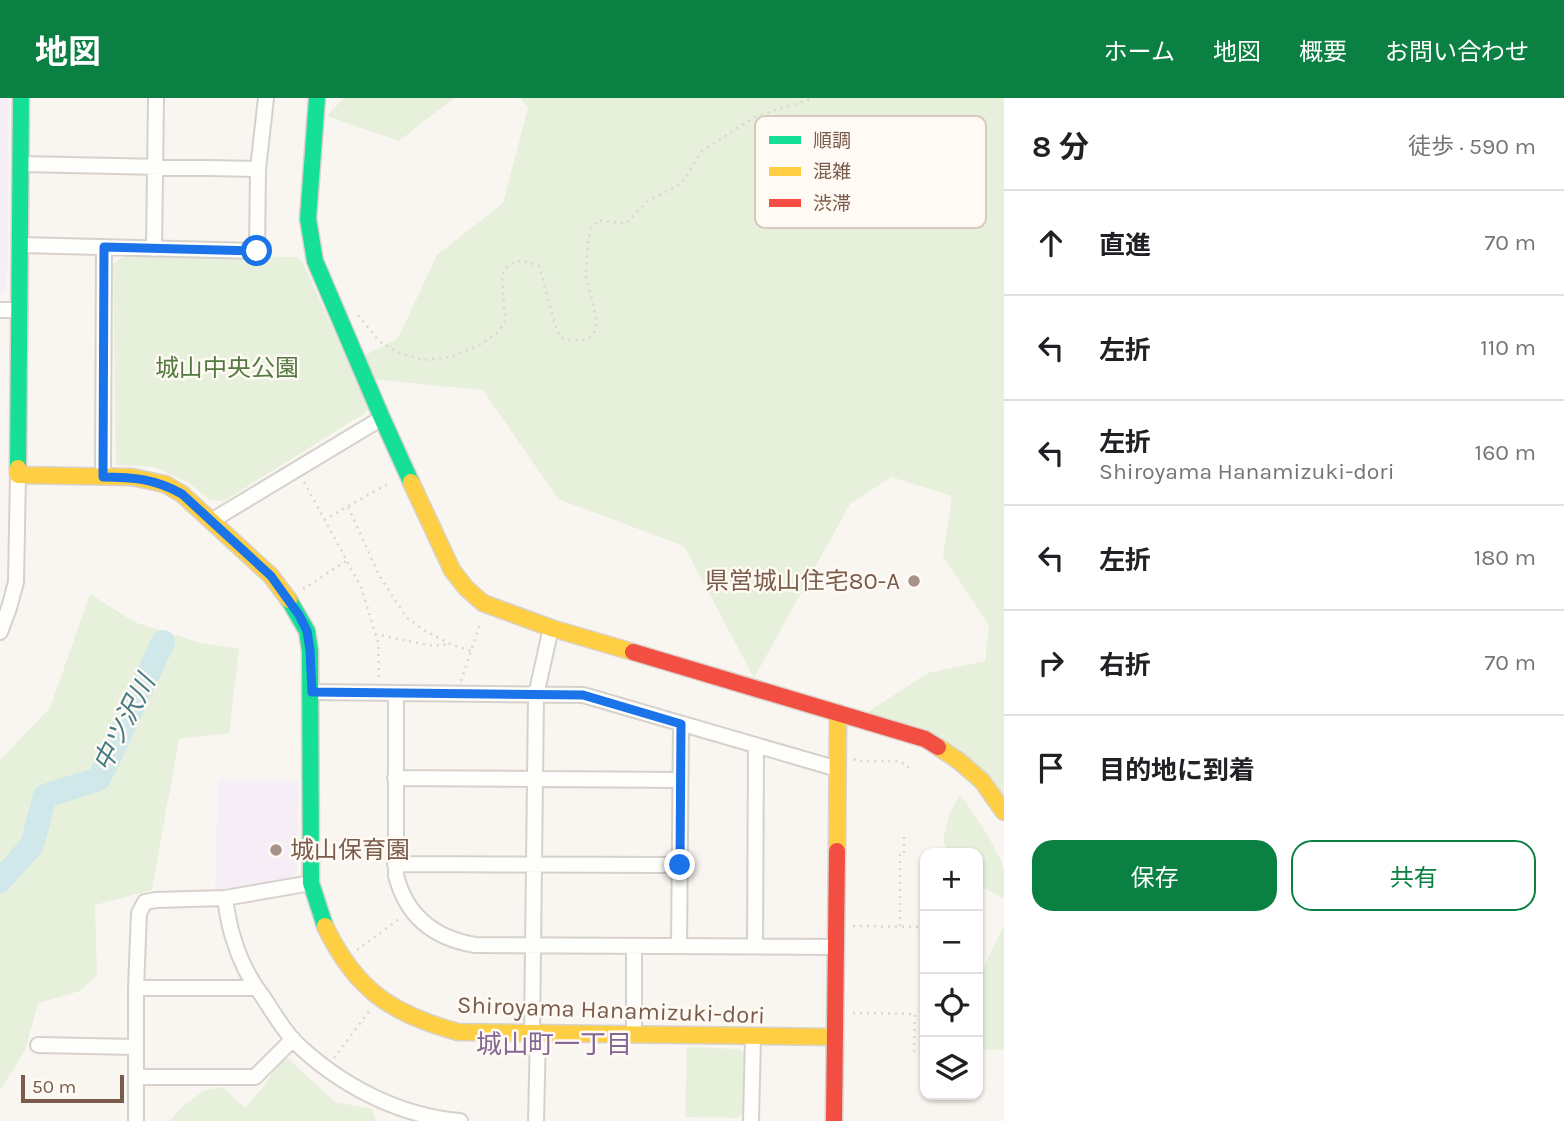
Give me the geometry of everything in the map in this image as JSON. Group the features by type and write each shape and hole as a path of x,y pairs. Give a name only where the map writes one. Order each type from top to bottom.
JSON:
{"street":[{"path":"0,632 16,582 21,98"},
{"path":"154,248 156,98"},
{"path":"20,245 257,251 258,169 266,98"},
{"path":"317,98 308,219 315,261 407,473 452,570 466,588 486,604 551,628 925,739 959,761 982,781 1004,812"},
{"path":"21,164 258,169"},
{"path":"103,477 104,247"},
{"path":"0,310 20,310"},
{"path":"211,521 382,418"},
{"name":"Shiroyama Hanamizuki-dori","path":"18,475 132,477 165,484 182,494 271,576 288,598 307,631 310,650 311,883 319,914 343,960 353,974 392,1007 412,1017 458,1032 835,1037"},
{"path":"536,1121 533,945 536,695 551,628"},
{"path":"312,692 583,695 756,745 842,762"},
{"path":"396,694 395,864 399,885 412,910 429,928 447,938 475,945 836,947"},
{"path":"834,1121 842,762 838,713"},
{"path":"679,946 681,724"},
{"path":"755,946 756,745"},
{"path":"396,778 680,780"},
{"path":"395,864 680,865"},
{"path":"136,1121 139,913 145,902 225,898 311,883"},
{"path":"225,898 233,938 255,988 293,1039 326,1069 386,1103 447,1120 460,1121"},
{"path":"634,946 634,1035"},
{"path":"136,988 255,988"},
{"path":"751,1121 754,1036"},
{"path":"136,1077 255,1077 293,1039"},
{"path":"38,1045 136,1047"}],"path":[{"path":"756,116 814,98"},
{"path":"358,314 379,341 399,353 424,360 451,358 478,346 497,333 505,321 502,275 506,267 515,261 528,262 539,267 561,338 580,341 591,335 597,319 586,274 591,228 599,220 625,225 648,201 681,184 702,151 755,117"},
{"path":"297,469 361,587 378,642 379,693"},
{"path":"324,520 407,473"},
{"path":"348,507 379,575 406,617 450,645 471,651"},
{"path":"288,598 346,561"},
{"path":"457,694 486,604"},
{"path":"375,634 433,646 450,645"},
{"path":"842,762 899,761 908,766 908,770"},
{"path":"900,926 900,855 904,855 904,833"},
{"path":"343,960 412,910"},
{"path":"853,926 920,927"},
{"path":"326,1069 379,997"},
{"path":"853,1013 915,1014 914,1051 920,1052"}],"shaded area":[{"path":"0,98 9,98 7,289 0,295"},
{"path":"218,780 299,781 297,870 293,877 215,890"}],"green space":[{"path":"344,98 454,98 399,141 327,116"},
{"path":"521,98 1004,98 1004,810 993,783 866,713 928,673 985,661 989,625 943,556 952,496 891,477 850,504 754,678 684,546 558,499 483,390 360,378 356,360 398,338 437,255 503,203 528,108"},
{"name":"城山中央公園","path":"126,255 295,257 302,261 369,407 365,413 224,501 210,500 189,483 155,467 116,465 113,264"},
{"path":"90,594 134,622 201,643 239,649 229,733 179,739 152,890 95,905 97,975 80,991 38,1003 25,1051 0,1090 0,760 50,708"},
{"path":"960,795 972,810 1002,863 1004,899 983,888 983,848 946,848 943,841 949,815"},
{"path":"1004,925 1004,1050 983,1049 983,969"},
{"path":"687,1047 740,1049 747,1056 746,1108 738,1118 685,1117"},
{"path":"284,1055 335,1102 372,1109 376,1121 170,1121 182,1107 205,1090 222,1087 245,1108 264,1086"}],"waterway":[{"name":"中ツ沢川","path":"0,881 32,845 45,796 99,779 163,642"}],"traffic: fast":[{"path":"18,468 21,98"},
{"path":"317,98 308,219 315,261 411,482"},
{"path":"289,600 307,631 310,651 311,883 325,926"}],"traffic: slow":[{"path":"18,468 18,475 132,477 165,484 182,494 271,576 289,600"},
{"path":"411,482 452,570 466,588 483,603 551,628 633,652"},
{"path":"837,851 838,713"},
{"path":"938,747 982,781 1004,812"},
{"path":"325,926 349,967 378,996 413,1017 458,1032 835,1037"}],"traffic: jam":[{"path":"633,652 925,739 938,747"},
{"path":"834,1121 837,851"}],"place":[{"name":"県営城山住宅80-A","path":"914,581"},
{"name":"城山保育園","path":"276,850"}],"district":[{"name":"城山町一丁目","path":"554,1044"}],"route":[{"path":"257,251 104,247 103,477 132,477 165,484 182,494 271,576 284,592 307,631 312,692 583,695 681,724 680,865"}]}
